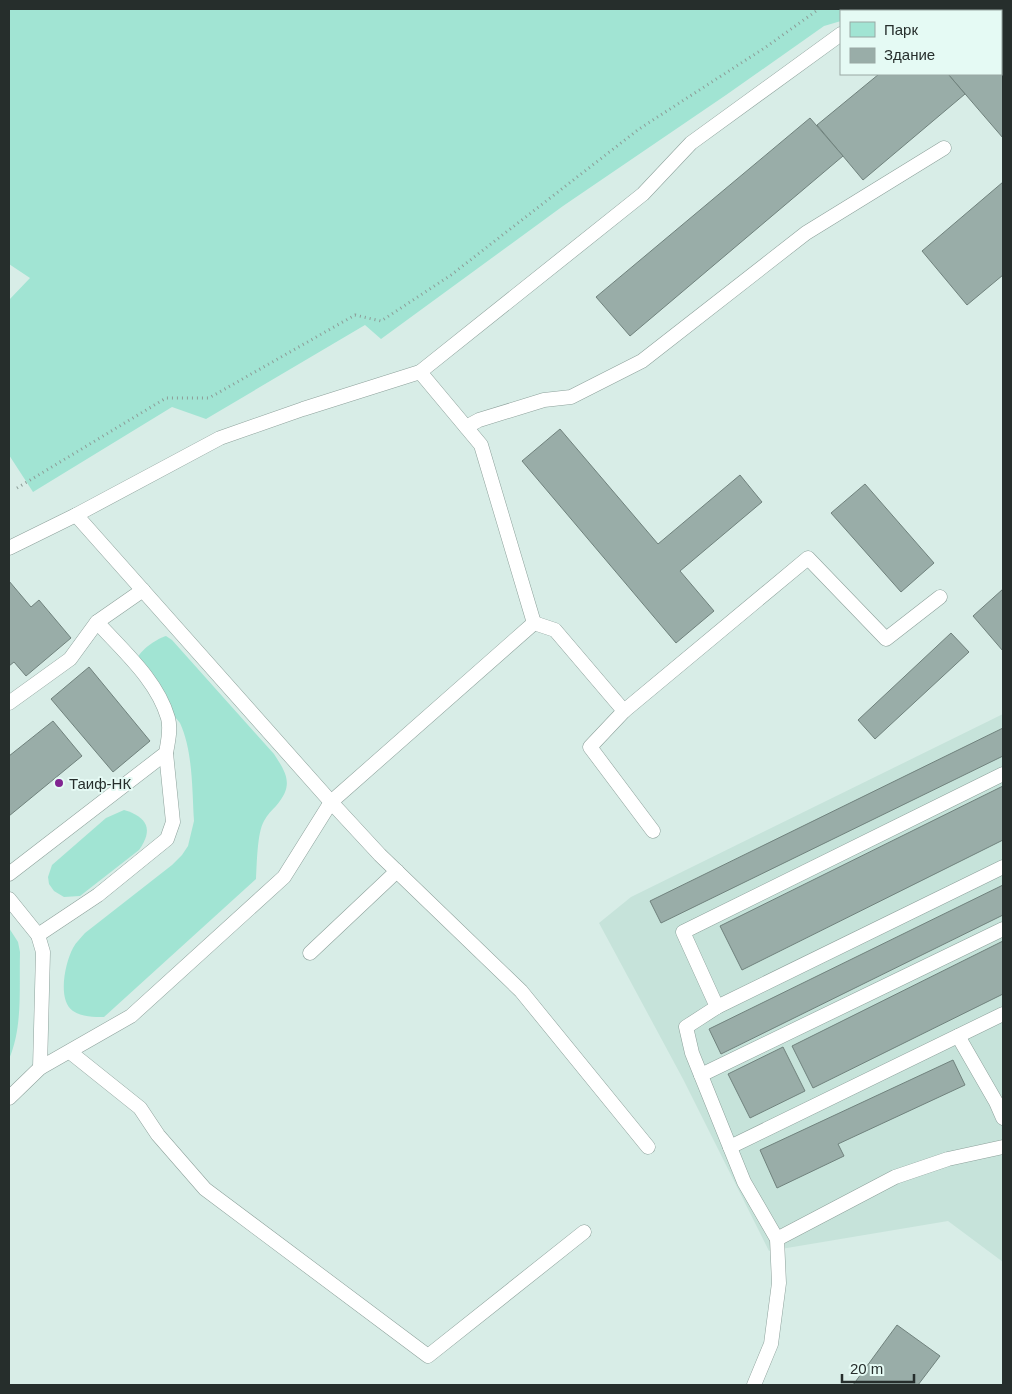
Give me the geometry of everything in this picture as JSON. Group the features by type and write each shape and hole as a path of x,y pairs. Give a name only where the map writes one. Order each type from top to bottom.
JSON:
{"lane":[{"path":"9,548 76,515 220,438 303,409 420,372 643,194 691,142 840,35"},
{"path":"466,427 478,420 544,400 571,397 642,361 806,233 944,148"},
{"path":"420,372 481,445 534,623"},
{"path":"76,515 331,802 397,871 521,991 648,1147"},
{"path":"653,831 590,747 624,711 808,558 886,639 940,598"},
{"path":"9,703 70,659 97,622 143,590"},
{"path":"38,935 98,895 167,838 173,822 166,753 169,734 168,719 153,684 97,622"},
{"path":"534,623 555,630 624,711"},
{"path":"9,1098 40,1068 131,1016 284,877 331,802 534,623"},
{"path":"9,874 166,753"},
{"path":"717,1007 683,932 1003,774"},
{"path":"754,1385 771,1344 779,1284 777,1239 744,1182 692,1053 686,1027 717,1007 1003,866"},
{"path":"310,953 397,871"},
{"path":"9,899 38,935 43,952 40,1068"},
{"path":"701,1075 1003,929"},
{"path":"730,1148 1003,1014"},
{"path":"958,1036 1000,1100 1003,1118"},
{"path":"70,1052 140,1108 158,1135 205,1189 428,1356 584,1232"},
{"path":"777,1239 895,1177 948,1160 1003,1147"}],"path":[{"path":"17,488 166,398 209,398 355,316 381,322 451,275 640,129 766,48 819,9"}],"shaded area":[{"path":"1003,714 1003,1262 948,1221 769,1251 683,1079 599,923 631,897"}],"green space":[{"path":"9,9 883,9 840,10 840,21 824,26 563,206 381,339 365,325 206,419 172,407 33,492 9,455 9,300 30,278 9,264"},
{"path":"166,636 172,640 274,754 285,774 287,786 282,799 262,826 256,879 104,1017 84,1016 73,1011 65,999 65,972 74,946 85,933 172,865 182,855 188,846 194,821 190,758 180,723 139,674 137,665 138,657 143,651 155,641"},
{"path":"124,810 138,816 146,825 146,836 139,850 80,896 64,897 54,891 49,884 48,877 52,865 106,818"},
{"path":"9,928 18,942 20,952 20,993 16,1034 9,1059"}],"building":[{"path":"1002,62 1003,138 949,75 1002,75"},
{"path":"878,75 949,75 965,94 863,180 817,125"},
{"path":"810,118 843,156 630,336 596,297"},
{"path":"1003,182 1003,275 967,305 922,251"},
{"path":"560,429 658,544 740,475 762,502 680,571 714,611 676,643 522,461"},
{"path":"865,484 934,563 901,592 831,513"},
{"path":"9,581 31,607 39,600 71,638 26,676 14,662 9,666"},
{"path":"1003,589 1003,651 973,616"},
{"path":"951,633 969,652 875,739 858,720"},
{"path":"89,667 150,741 113,772 51,699"},
{"path":"53,721 82,756 9,816 9,756"},
{"path":"1003,728 1003,756 661,923 650,901"},
{"path":"1003,786 1003,840 742,970 720,926"},
{"path":"1003,885 1003,915 721,1054 709,1029"},
{"path":"1003,941 1003,994 813,1088 792,1046"},
{"path":"783,1047 805,1091 750,1118 728,1074"},
{"path":"953,1060 965,1085 838,1144 844,1156 777,1188 760,1150"},
{"path":"897,1325 940,1356 918,1385 853,1385"}],"place":[{"name":"Таиф-НК","path":"59,783"}]}
